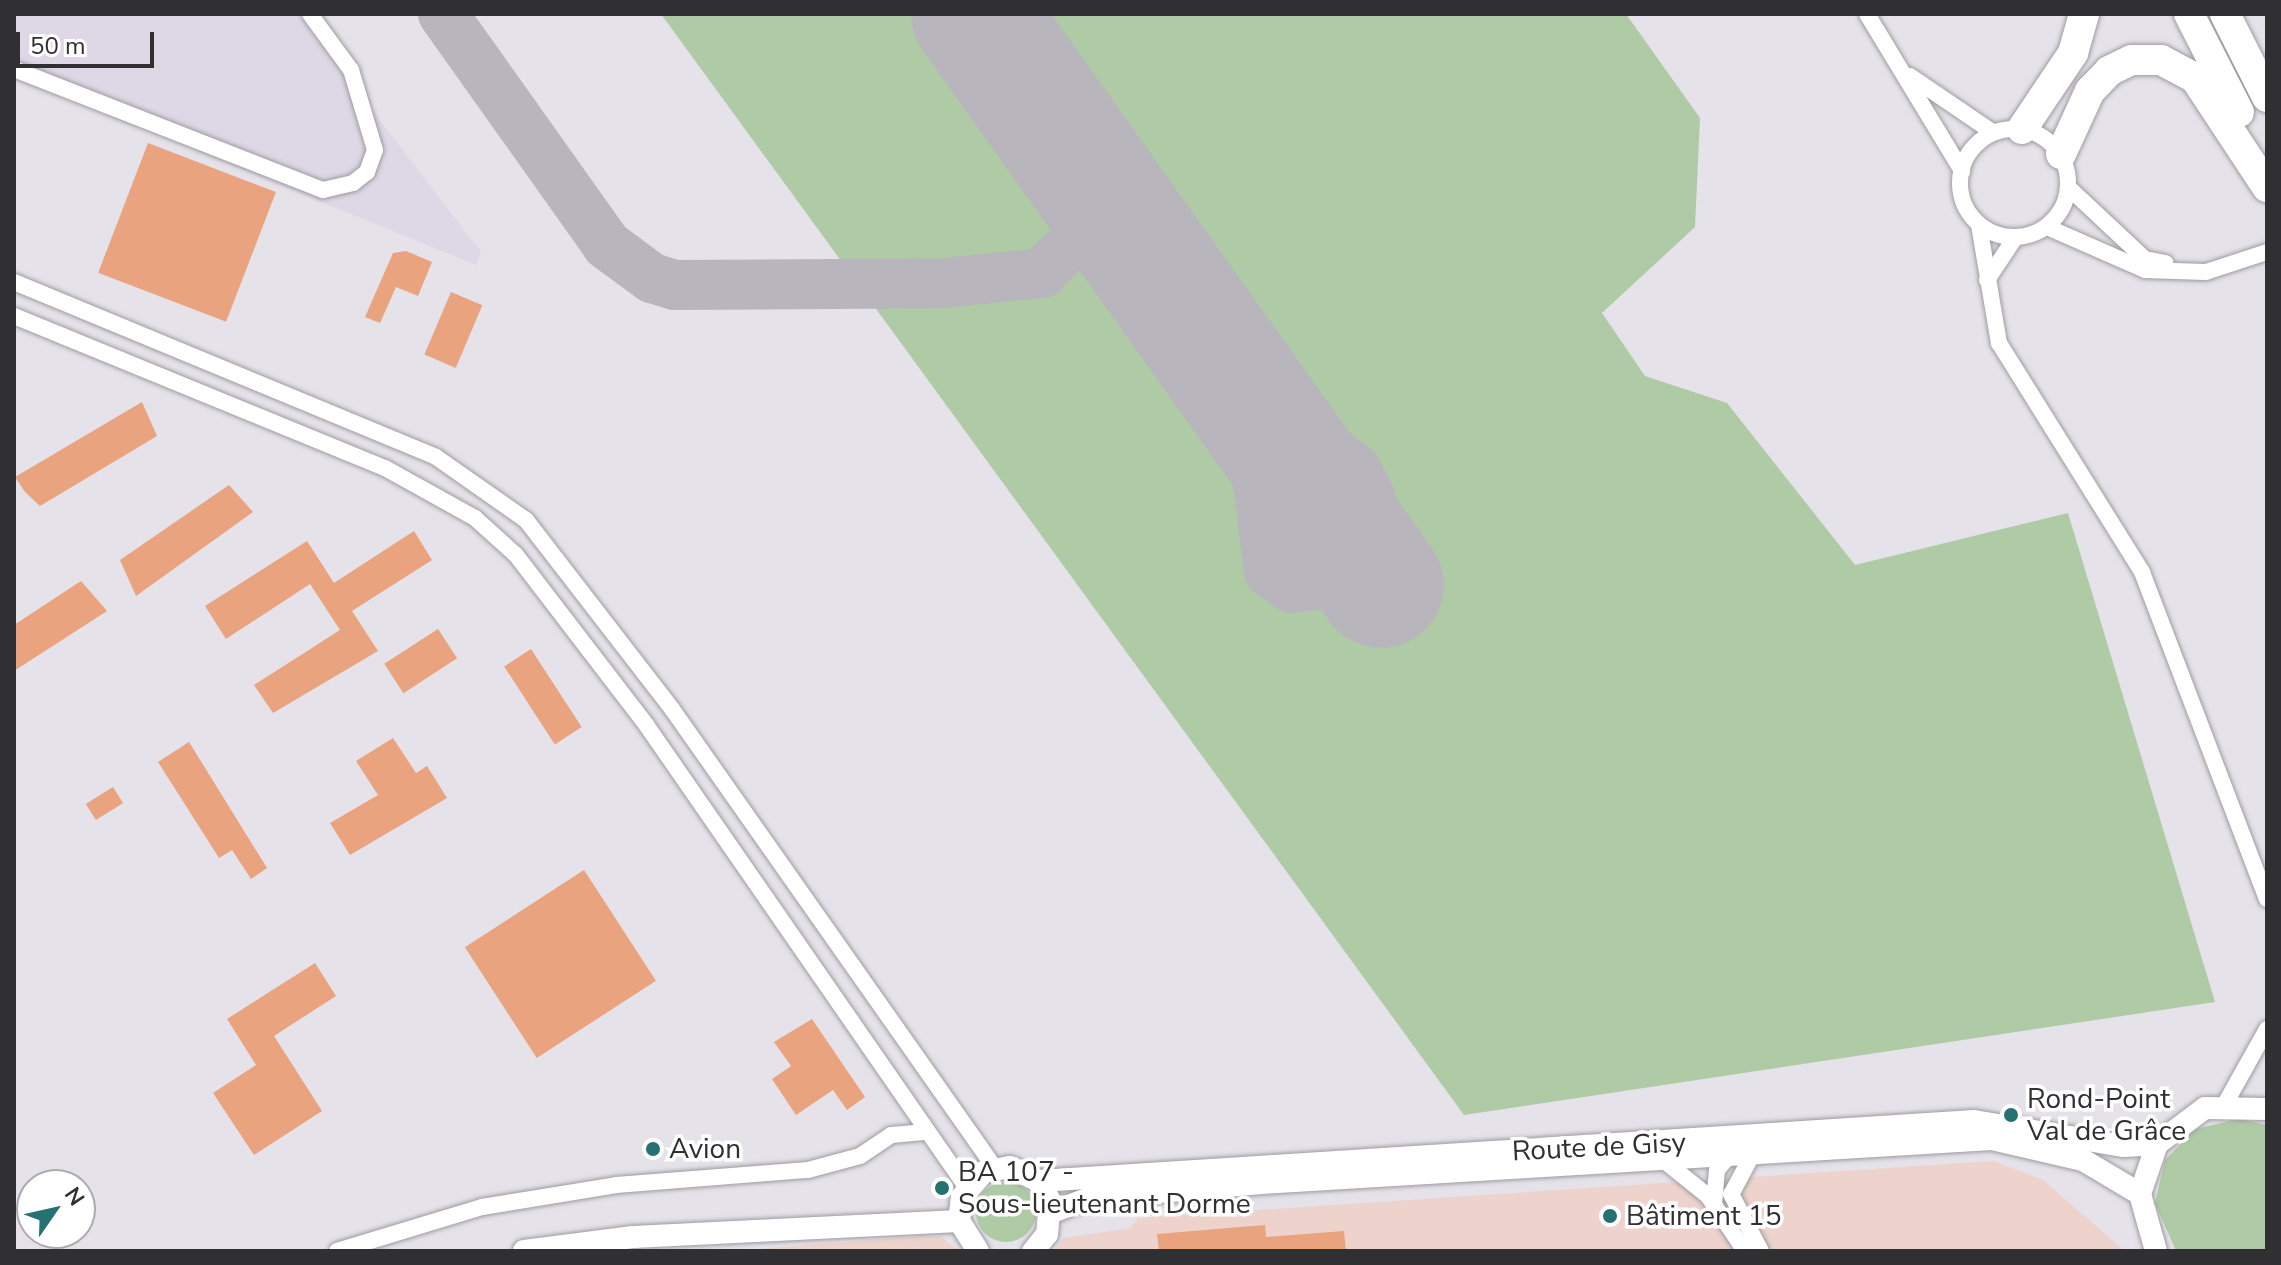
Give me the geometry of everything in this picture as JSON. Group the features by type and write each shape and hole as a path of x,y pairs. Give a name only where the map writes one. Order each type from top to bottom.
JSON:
{"highway":[{"path":"2022,129 2073,53 2084,14"},
{"path":"2189,14 2267,165"},
{"path":"2225,14 2267,97"},
{"path":"2061,154 2090,91 2109,71 2132,60 2161,60 2195,78 2267,187"}],"street":[{"path":"14,69 323,190 353,183 367,172 375,150 351,70 310,14"},
{"path":"1867,14 1962,171 1966,208 1979,225 1999,343 2142,572 2267,899"},
{"path":"1887,48 1938,100 1991,131 2022,129 2061,154 2069,188 2145,259 2206,272"},
{"path":"1962,171 1991,131"},
{"path":"1987,280 2015,238 2047,227 2069,188"},
{"path":"1979,225 2015,238"},
{"path":"2047,227 2145,270 2206,272 2267,252"},
{"path":"14,282 436,457 526,520 672,709 995,1168 967,1188 959,1221 978,1251"},
{"path":"14,316 385,468 475,518 550,592 967,1188"},
{"path":"2266,1030 2267,1039"},
{"path":"2225,1104 2266,1030"},
{"path":"2156,1251 2140,1194 2157,1144 2187,1116 2225,1104 2267,1109"},
{"name":"Route de Gisy","path":"1052,1212 1090,1198 1261,1183 1723,1159 1748,1149 1974,1121 2124,1146 2157,1144"},
{"path":"337,1251 482,1207 616,1185 808,1170 860,1156 891,1135 927,1132"},
{"name":"Route de Gisy","path":"995,1168 1039,1181 1748,1149 2014,1141 2117,1174 2140,1194"},
{"path":"1748,1149 1731,1194 1761,1251"},
{"path":"1714,1204 1723,1159"},
{"path":"1667,1163 1714,1204 1745,1251"},
{"path":"1033,1251 1047,1234 1052,1212 1039,1181"},
{"path":"524,1251 633,1237 959,1221"}],"shaded area":[{"path":"14,14 298,14 481,252 476,265 14,76"},
{"path":"1993,1161 2043,1180 2125,1251 1055,1251 1063,1238 1131,1228 1138,1218"},
{"path":"941,1237 959,1251 731,1251"}],"green space":[{"path":"661,14 1626,14 1700,118 1695,227 1602,313 1645,376 1727,403 1855,565 2068,513 2215,1002 1464,1115"},
{"path":"2239,1119 2267,1125 2267,1251 2176,1251 2155,1203 2165,1160 2195,1129"},
{"path":"1006,1182 1017,1184 1027,1191 1034,1201 1034,1223 1027,1233 1017,1240 1006,1242 995,1240 985,1233 978,1223 976,1212 978,1201 985,1191 995,1184"}],"building":[{"path":"148,143 276,192 226,322 98,273"},
{"path":"406,251 432,262 418,296 396,287 380,323 365,317 393,253"},
{"path":"451,292 482,305 456,368 424,355"},
{"path":"142,402 157,436 40,506 25,492 15,477"},
{"path":"229,485 253,512 136,596 120,560"},
{"path":"414,531 432,560 352,611 378,651 273,713 254,685 340,630 310,584 226,639 205,606 307,541 334,583"},
{"path":"81,581 107,611 14,671 14,625"},
{"path":"438,629 457,658 403,693 384,664"},
{"path":"531,649 582,727 555,744 504,666"},
{"path":"393,738 416,773 427,766 447,798 350,855 330,823 378,795 356,761"},
{"path":"189,742 267,868 251,879 232,850 219,858 158,762"},
{"path":"113,787 123,803 96,820 86,804"},
{"path":"584,870 656,981 537,1058 465,947"},
{"path":"315,963 336,996 274,1036 322,1111 254,1155 213,1093 256,1065 227,1019"},
{"path":"812,1019 865,1097 847,1110 833,1090 796,1115 772,1079 791,1066 774,1042"},
{"path":"1265,1225 1266,1237 1344,1231 1346,1251 1159,1251 1157,1234"}],"taxiway":[{"path":"443,14 607,245 652,278 675,285 943,283 1042,273 1073,242 1081,218 1082,197 1062,136"},
{"path":"1247,396 1269,572 1291,588 1329,583 1347,572 1368,539 1371,499 1357,470 1328,447 1279,443"}],"runway":[{"path":"974,14 1381,585"}],"place":[{"name":"Rond-Point Val de Grâce","path":"2011,1115"},
{"name":"Avion","path":"653,1149"},
{"name":"BA 107 - Sous-lieutenant Dorme","path":"942,1188"},
{"name":"Bâtiment 15","path":"1610,1216"}]}
